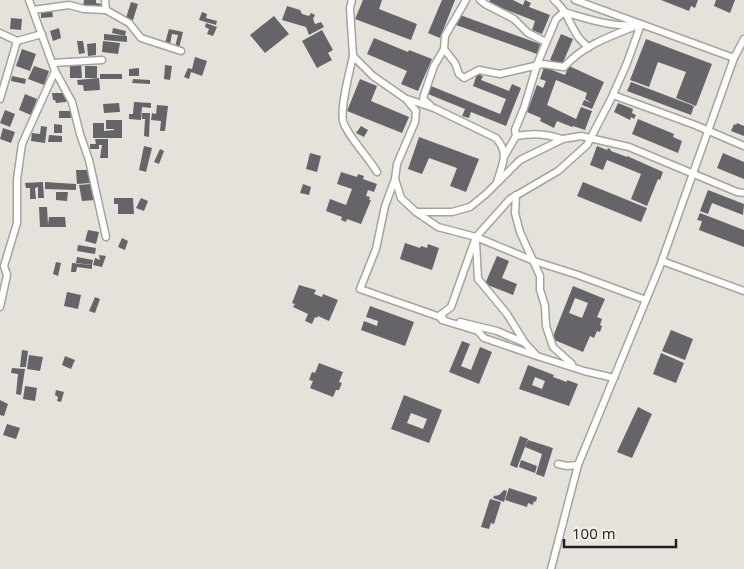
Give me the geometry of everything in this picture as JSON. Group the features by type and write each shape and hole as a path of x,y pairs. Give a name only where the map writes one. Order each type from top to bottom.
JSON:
{"street":[{"path":"29,0 55,71 72,102 80,134 90,160 106,237"},
{"path":"105,0 106,10"},
{"path":"352,0 350,8 353,56 343,121 353,139 377,172"},
{"path":"434,108 423,99 434,66 444,49 444,36 466,0"},
{"path":"480,0 514,18 528,33 546,42"},
{"path":"554,0 564,12 579,38 588,48"},
{"path":"575,0 734,58"},
{"path":"33,10 69,5 84,9 106,10 129,23 142,38 181,51"},
{"path":"496,184 505,155 516,136 515,130 546,42 556,20 564,12"},
{"path":"564,12 594,21 625,26 641,24"},
{"path":"444,49 455,63 459,74 464,78 479,70 500,74 543,64 564,67 580,52 604,39 641,24"},
{"path":"439,316 451,307 476,237 510,199 558,171 587,145 592,138 614,95 641,24"},
{"path":"0,33 17,41 42,34"},
{"path":"551,569 578,465 662,261 734,58 744,39"},
{"path":"0,100 17,41"},
{"path":"353,56 373,76 406,99 416,111 415,122 397,164 395,179 385,206 376,249 360,289 439,316 489,328 526,343"},
{"path":"53,63 102,60"},
{"path":"0,307 7,275 4,266 17,223 17,179 22,144 55,71"},
{"path":"614,95 744,146"},
{"path":"406,99 434,108 496,138 503,146 505,155"},
{"path":"516,136 544,134 562,139"},
{"path":"416,212 452,212 470,207 520,160 562,139 581,136 629,147 737,192 744,192"},
{"path":"395,179 402,198 416,212 438,227 476,237 534,261 646,300"},
{"path":"516,195 516,212 520,232 540,276 546,326 553,346 567,361 584,371"},
{"path":"476,237 478,279 538,356"},
{"path":"662,261 744,291"},
{"path":"439,316 442,320 478,331 484,338 584,371 614,378"},
{"path":"558,464 567,466 578,465"}],"building":[{"path":"84,0 96,0 96,3 101,4 101,8 83,7"},
{"path":"363,0 382,0 379,9 417,24 411,40 355,19"},
{"path":"442,0 455,0 440,38 428,33"},
{"path":"490,0 513,0 523,5 525,0 531,3 529,7 550,15 542,34 532,30 535,21 489,3"},
{"path":"661,0 698,0 695,8 691,6 689,11"},
{"path":"716,0 735,0 730,13 714,6"},
{"path":"131,2 138,4 133,20 126,18"},
{"path":"287,6 300,10 302,14 309,16 311,13 315,15 313,19 315,24 321,22 324,27 309,35 306,27 282,20"},
{"path":"52,11 53,17 41,18 41,12"},
{"path":"202,12 207,14 206,18 217,21 216,25 199,20"},
{"path":"460,15 540,44 537,54 456,25"},
{"path":"274,16 289,34 265,53 250,35"},
{"path":"11,18 22,19 21,30 10,29"},
{"path":"206,23 217,27 213,36 207,34 209,29 205,27"},
{"path":"59,28 61,38 53,41 50,31"},
{"path":"113,28 126,31 125,36 112,33"},
{"path":"169,29 183,32 179,48 175,47 178,35 172,34 170,44 165,43"},
{"path":"322,30 333,50 328,53 332,60 317,68 302,41"},
{"path":"104,34 127,36 127,42 104,40"},
{"path":"561,34 573,39 562,65 550,60"},
{"path":"374,38 408,52 409,50 432,59 418,91 401,84 407,71 367,54"},
{"path":"646,39 712,64 696,106 676,98 686,72 658,62 649,87 630,80"},
{"path":"77,41 83,41 85,53 79,54"},
{"path":"103,41 120,43 118,54 102,52"},
{"path":"96,43 96,55 88,56 87,44"},
{"path":"22,49 36,54 30,71 16,66"},
{"path":"195,57 207,61 202,76 191,72 189,79 184,77 188,68 192,69"},
{"path":"70,62 81,63 82,78 70,78"},
{"path":"165,65 172,66 170,80 164,79"},
{"path":"34,66 49,71 44,85 28,79"},
{"path":"85,66 97,66 97,78 85,78"},
{"path":"569,66 604,82 592,109 582,105 584,100 592,103 585,99 587,93 556,80 547,105 576,119 581,107 592,111 585,130 557,121 554,128 540,121 541,118 527,112 537,85 543,88 546,81 540,79 544,67 565,75"},
{"path":"139,68 139,76 129,76 129,69"},
{"path":"100,74 122,74 122,79 100,79"},
{"path":"477,74 483,76 481,80 509,91 512,84 521,88 506,126 471,112 469,118 462,116 465,109 428,94 431,86 500,114 506,99 473,86"},
{"path":"12,76 26,79 25,84 11,81"},
{"path":"99,78 100,90 84,91 83,85 78,85 77,80"},
{"path":"133,79 150,80 150,84 132,83"},
{"path":"360,79 377,86 371,101 409,117 402,133 347,111"},
{"path":"631,82 694,106 691,115 627,91"},
{"path":"52,93 66,93 66,102 56,103 53,100"},
{"path":"25,94 37,99 31,115 19,110"},
{"path":"134,102 151,103 151,108 142,107 141,120 129,119 129,114 133,114"},
{"path":"119,103 120,112 104,113 103,104"},
{"path":"618,103 633,109 632,113 636,115 634,119 631,117 630,120 614,112"},
{"path":"157,105 168,106 165,131 160,131 161,121 151,120 152,113 156,114"},
{"path":"5,110 15,114 10,127 0,123"},
{"path":"59,111 71,111 71,118 59,118"},
{"path":"142,113 150,113 149,137 144,136 145,119 142,119"},
{"path":"638,119 674,134 673,137 682,141 678,153 632,134"},
{"path":"106,120 122,120 122,138 93,138 93,123 104,123 104,131 114,130 106,129"},
{"path":"737,123 744,126 744,136 731,131 734,124 736,125"},
{"path":"54,124 62,125 62,133 54,133"},
{"path":"41,126 47,127 45,143 31,141 32,133 40,134"},
{"path":"361,126 368,130 364,137 356,133"},
{"path":"3,128 15,132 11,143 0,139"},
{"path":"49,135 62,136 62,142 48,142"},
{"path":"419,137 479,159 466,192 450,186 457,168 429,158 422,174 408,169"},
{"path":"95,139 108,139 108,158 100,158 102,145 99,145 99,149 90,149 90,144 96,144"},
{"path":"144,146 152,148 146,172 139,170"},
{"path":"597,146 607,150 608,148 611,151 663,172 660,180 658,179 647,206 631,199 641,174 607,160 603,170 590,165"},
{"path":"160,149 164,151 159,164 154,162"},
{"path":"310,153 321,156 317,172 306,169"},
{"path":"723,153 744,162 744,179 717,168"},
{"path":"76,170 88,170 90,183 77,184"},
{"path":"341,172 357,177 358,174 364,176 363,179 377,184 374,192 368,190 366,196 370,197 369,200 371,200 361,224 347,219 346,222 341,220 342,217 326,211 330,199 346,205 352,189 337,184"},
{"path":"43,182 44,198 38,198 38,187 35,188 36,199 30,199 30,188 26,188 25,183"},
{"path":"45,182 76,184 76,190 45,189"},
{"path":"583,182 647,208 641,222 577,196"},
{"path":"91,184 95,200 82,201 79,185"},
{"path":"303,184 311,187 309,195 300,193"},
{"path":"708,190 744,204 743,215 712,203 708,214 700,211"},
{"path":"56,192 68,192 67,201 56,200"},
{"path":"114,198 133,198 134,214 118,214 118,204 114,204"},
{"path":"141,198 148,201 144,211 136,208"},
{"path":"39,207 47,207 48,225 49,217 65,217 66,227 40,227"},
{"path":"700,213 744,230 744,247 699,230 702,221 697,220"},
{"path":"88,230 99,232 96,244 85,241"},
{"path":"122,238 128,241 125,250 118,247"},
{"path":"405,243 420,248 421,246 427,248 428,244 439,248 432,270 400,259"},
{"path":"78,245 96,248 95,254 77,251"},
{"path":"99,255 106,256 102,267 93,265 95,258 100,260"},
{"path":"497,256 509,261 502,278 517,284 513,295 485,284"},
{"path":"77,257 93,260 92,265 76,263"},
{"path":"56,262 61,263 58,276 53,274"},
{"path":"72,263 92,265 92,269 77,267 76,272 71,272"},
{"path":"299,285 316,290 314,294 322,297 323,294 338,300 329,321 318,316 317,318 315,317 312,324 305,321 308,314 293,307 295,304 292,303"},
{"path":"573,286 605,299 597,317 602,319 600,332 597,331 594,338 590,336 583,352 552,339","holes":["575,298 588,303 582,318 569,313"]},
{"path":"67,292 81,295 78,309 64,306"},
{"path":"95,297 100,299 95,313 89,311"},
{"path":"370,306 414,322 405,346 361,330 364,321 377,326 378,321 366,317"},
{"path":"671,330 693,339 685,360 662,351"},
{"path":"462,341 470,344 461,366 471,370 480,347 492,352 479,384 449,372"},
{"path":"22,350 28,351 26,367 20,367"},
{"path":"661,353 684,363 676,383 653,374"},
{"path":"29,355 43,357 40,371 27,369"},
{"path":"65,356 75,360 71,369 62,365"},
{"path":"319,363 343,372 339,382 342,383 333,397 310,388 313,381 309,380 312,372 315,373"},
{"path":"528,365 554,375 553,377 578,384 569,406 519,389","holes":["535,377 545,381 542,389 532,385"]},
{"path":"12,368 25,369 21,395 16,394 18,374 11,373"},
{"path":"25,386 37,388 35,401 23,399"},
{"path":"56,390 64,392 61,402 57,401"},
{"path":"404,395 442,410 429,443 391,429","holes":["411,413 427,419 423,429 407,423"]},
{"path":"0,400 8,404 4,416 0,415"},
{"path":"638,407 652,414 632,458 617,452"},
{"path":"7,424 20,428 16,439 3,435"},
{"path":"520,436 528,439 517,468 510,465"},
{"path":"528,440 553,448 544,477 536,474 542,454 525,447"},
{"path":"521,460 537,466 535,473 519,467"},
{"path":"509,488 537,497 536,502 534,501 533,505 528,503 527,507 505,500"},
{"path":"504,490 507,491 504,502 493,498 499,495"},
{"path":"490,499 501,502 494,524 491,523 489,529 481,527"}]}
